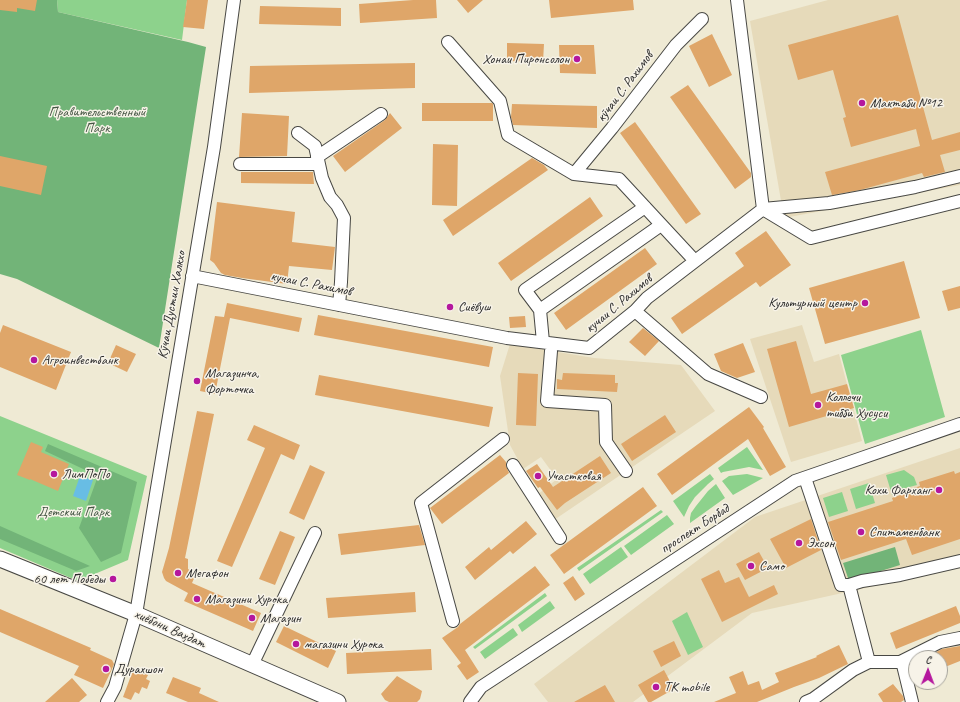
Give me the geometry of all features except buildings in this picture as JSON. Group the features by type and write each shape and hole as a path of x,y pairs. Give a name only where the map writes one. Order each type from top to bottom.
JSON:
{"main road":[{"name":"хиёбони Ваҳдат","path":"0,559 136,614 338,702"}],"street":[{"name":"Кӯчаи Дустии Халкхо","path":"107,702 115,687 136,614 214,147 234,0"},
{"path":"737,0 763,209"},
{"name":"кӯчаи С. Рахимов","path":"574,174 612,128 676,45 702,20"},
{"path":"448,42 500,101 508,135 574,174 619,179 695,262"},
{"path":"240,164 318,160 381,114"},
{"path":"298,133 315,146 322,178 330,197 337,205 344,218 339,305"},
{"path":"763,209 829,203 915,187 960,176"},
{"path":"763,209 811,238 960,202"},
{"path":"543,342 540,310 525,290 645,207"},
{"name":"кучаи С. Рахимов","path":"192,276 507,338 589,348 635,311 647,298 763,209"},
{"path":"540,310 661,225"},
{"path":"635,311 708,374 761,397"},
{"path":"551,351 547,402 605,405 606,442 626,472"},
{"name":"проспект Борбад","path":"470,702 481,687 795,481 960,424"},
{"path":"453,621 421,503 503,439"},
{"path":"513,465 560,538"},
{"path":"805,478 841,585 849,585 862,581 900,575 960,561"},
{"path":"252,665 315,534"},
{"path":"849,585 869,662"},
{"path":"912,702 902,661 940,642 960,638"},
{"path":"806,702 813,699 853,670 869,662 900,662"}],"shaded area":[{"name":"Мактаби №12","path":"828,0 960,0 960,185 784,218 750,21"},
{"path":"802,325 814,362 839,354 862,441 791,462 750,339"},
{"path":"510,344 594,358 681,365 715,411 554,520 537,495 557,479 541,457 523,469 510,445 500,376"},
{"path":"960,448 960,567 752,613 633,702 548,702 534,684 755,517"}],"green space":[{"name":"Правительственный Парк","path":"0,0 57,0 58,12 206,47 159,348 17,279 0,274"},
{"path":"57,0 187,0 182,40 58,12"},
{"path":"921,330 945,417 865,444 841,355"},
{"name":"Детский Парк","path":"0,416 147,476 128,560 78,581 0,548"},
{"path":"48,444 137,482 121,553 101,562 79,528 98,476 45,451"},
{"path":"747,447 763,470 749,467 721,473 718,468"},
{"path":"904,470 914,477 917,485 902,489 903,491 892,495 886,475"},
{"path":"710,474 714,479 695,497 684,517 673,501"},
{"path":"747,474 763,478 733,495 722,481 729,476"},
{"path":"869,483 875,503 856,509 850,489"},
{"path":"716,484 725,498 690,523 691,513 708,491"},
{"path":"842,492 848,511 829,517 823,498"},
{"path":"661,510 663,512 579,571 577,568"},
{"path":"667,515 674,524 631,555 624,546"},
{"path":"0,526 90,566 76,571 0,539"},
{"path":"621,547 628,557 590,584 583,574"},
{"path":"895,547 900,565 849,581 843,563"},
{"path":"545,593 547,596 475,649 473,647"},
{"path":"550,601 555,608 522,632 518,625"},
{"path":"687,612 703,647 688,655 672,621"},
{"path":"513,628 518,635 485,659 480,652"}],"water":[{"path":"80,476 93,480 86,501 73,496"}],"place":[{"name":"Хонаи Пиронсолон","path":"577,59"},
{"name":"Мактаби №12","path":"862,103"},
{"name":"Культурный центр","path":"865,303"},
{"name":"Сиёвуш","path":"450,307"},
{"name":"Агроинвестбанк","path":"34,360"},
{"name":"Магазинча, Форточка","path":"197,381"},
{"name":"Коллечи тибби Хусуси","path":"818,405"},
{"name":"ЛимПоПо","path":"54,474"},
{"name":"Участковая","path":"538,476"},
{"name":"Кохи Фарханг","path":"939,490"},
{"name":"Спитаменбанк","path":"861,532"},
{"name":"Эхсон","path":"799,543"},
{"name":"Само","path":"751,566"},
{"name":"Мегафон","path":"178,573"},
{"name":"60 лет Победы","path":"113,579"},
{"name":"Магазини Хурока","path":"197,599"},
{"name":"Магазин","path":"252,618"},
{"name":"магазини Хурока","path":"296,644"},
{"name":"Дурахшон","path":"106,669"},
{"name":"TK mobile","path":"656,687"}]}
